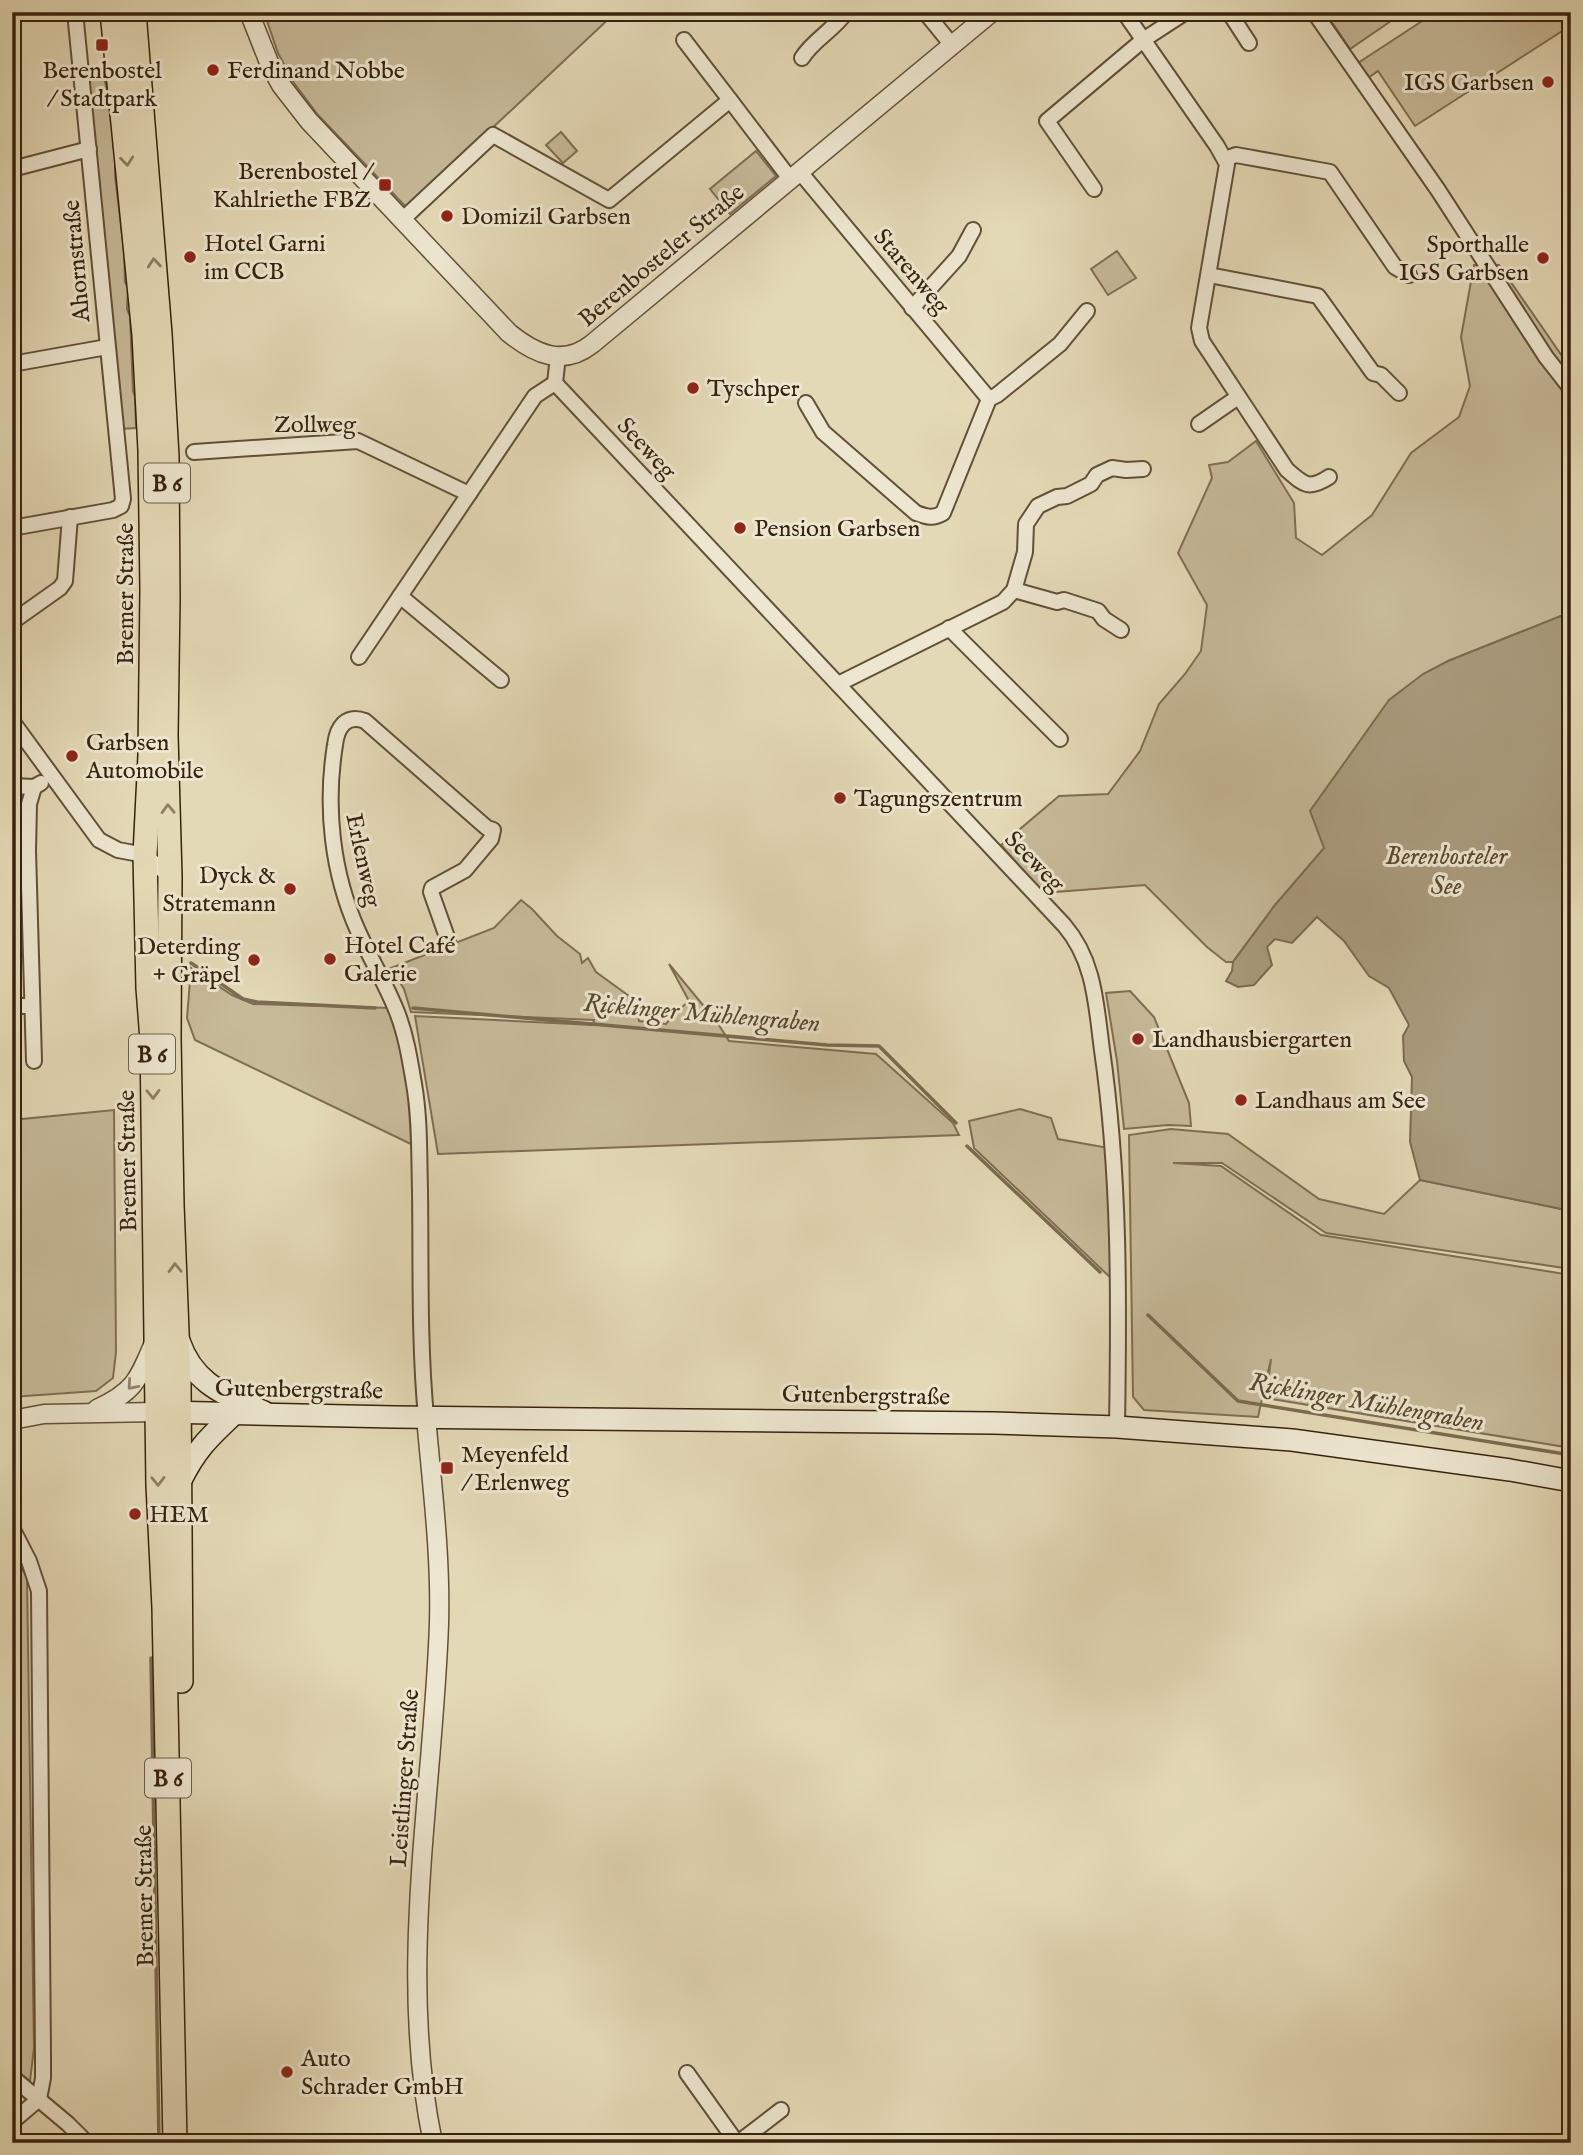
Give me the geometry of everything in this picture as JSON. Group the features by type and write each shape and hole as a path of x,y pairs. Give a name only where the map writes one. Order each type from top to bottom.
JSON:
{"main road":[{"name":"Bremer Straße","path":"112,12 144,335 150,457 152,631 145,855 152,1040 155,1341 180,1482 190,2143"},
{"name":"Bremer Straße","path":"134,12 160,334 167,457 169,1052 178,1336 158,1485 164,1608 175,2143"},
{"path":"178,1336 191,1368 200,1377 220,1391 269,1414"},
{"name":"Gutenbergstraße","path":"168,1413 994,1423 1117,1427 1292,1440 1510,1470 1571,1482"},
{"path":"180,1482 202,1443 234,1414"}],"street":[{"name":"Ahornstraße","path":"70,517 113,510 121,506 123,499 75,12"},
{"path":"249,12 270,65 291,99 309,121 509,333 536,351 558,356 555,383 535,396 359,657"},
{"path":"802,58 807,50 838,24 846,12"},
{"path":"925,12 951,45"},
{"name":"Berenbosteler Straße","path":"558,356 577,354 584,350 992,12"},
{"path":"1125,12 1225,159 1227,169 1200,334 1287,470 1303,484 1317,485 1329,477"},
{"path":"1094,189 1047,121 1143,40 1186,12"},
{"path":"1229,12 1249,43"},
{"path":"1314,12 1438,190 1546,357 1571,389"},
{"name":"Starenweg","path":"684,40 730,100 989,399"},
{"path":"403,219 493,135 609,200 730,100"},
{"path":"12,169 89,149"},
{"path":"1225,159 1236,155 1330,172 1395,267 1409,275"},
{"path":"912,307 959,256 973,230"},
{"path":"1209,275 1318,296 1373,373 1381,375 1399,393"},
{"path":"806,403 823,432 916,513 936,517 943,513 989,399 1060,344 1087,312"},
{"path":"12,363 107,347"},
{"name":"Seeweg","path":"555,383 1064,925 1084,956 1094,990 1113,1131 1119,1268 1117,1427"},
{"path":"1199,424 1238,397"},
{"name":"Zollweg","path":"194,452 358,441 469,494"},
{"path":"838,684 1003,601 1014,590 1025,552 1026,524 1038,506 1091,484 1097,475 1112,468 1143,469"},
{"path":"12,528 70,517 65,582 12,622"},
{"path":"1014,590 1057,602 1064,600 1098,611 1121,630"},
{"path":"400,596 501,680"},
{"path":"949,628 1060,739"},
{"name":"Erlenweg","path":"426,1417 415,1086 397,1011 357,930 342,885 332,838 332,760 337,732 349,719 365,721 487,828 493,830 491,839 465,870 432,888 431,892 448,940"},
{"path":"12,722 99,840 118,850 145,855 170,877"},
{"path":"12,786 34,787 50,776"},
{"path":"34,787 29,804 28,850 34,1060"},
{"path":"12,851 28,850"},
{"path":"12,1006 31,1006"},
{"path":"91,1412 120,1398 134,1384 155,1341"},
{"path":"12,1420 44,1414 168,1413"},
{"name":"Leistlinger Straße","path":"426,1417 437,1529 439,1621 420,1888 417,1972 422,2083 433,2143"},
{"path":"12,1528 29,1561 39,1591 43,2055 39,2099 12,2122"},
{"path":"687,2073 737,2143 781,2110"},
{"path":"12,2077 87,2143"}],"shaded area":[{"path":"264,12 616,12 407,208 318,115 294,83 278,53"},
{"path":"1325,12 1404,12 1350,49"},
{"path":"1436,12 1561,12 1570,26 1415,126 1378,71 1368,78 1358,63"},
{"path":"103,75 114,143 125,282 128,288 127,309 130,316 136,428 120,429 86,77"},
{"path":"561,132 577,151 563,163 546,145"},
{"path":"756,151 776,176 730,214 710,189"},
{"path":"1117,251 1136,278 1108,295 1091,269"},
{"path":"1474,265 1499,265 1571,369 1571,612 1448,661 1325,848 1275,905 1233,962 1226,962 1207,947 1145,885 1043,893 1001,845 1059,796 1108,794 1140,751 1159,704 1201,651 1207,605 1178,553 1212,478 1209,465 1228,462 1256,441 1294,503 1296,538 1322,555 1372,515 1411,453 1459,417 1470,386 1461,337"},
{"path":"521,900 557,936 580,954 582,963 588,958 596,972 636,1001 639,1021 666,1024 689,1001 669,964 717,1022 729,1041 876,1054 953,1123 959,1135 438,1154 415,1016 593,1025 594,1020 411,1012 404,989 391,968 494,928"},
{"path":"191,968 232,995 253,1004 391,1008 407,1076 413,1145 195,1040 187,1018"},
{"name":"Landhausbiergarten","path":"1130,991 1154,1017 1189,1103 1191,1126 1124,1129 1106,993"},
{"path":"1020,1109 1051,1118 1058,1139 1109,1148 1114,1281 974,1148 969,1121"},
{"path":"114,1110 116,1352 113,1378 96,1391 12,1397 12,1120"},
{"path":"1171,1129 1228,1134 1319,1199 1384,1214 1420,1180 1571,1211 1571,1269 1326,1233 1222,1163 1173,1163 1221,1166 1321,1235 1571,1275 1571,1448 1266,1398 1271,1359 1258,1417 1144,1410 1133,1397 1129,1135"},
{"path":"12,1554 27,1577 34,2048 30,2081 12,2067"}],"water":[{"name":"Berenbosteler See","path":"1571,612 1571,1211 1420,1180 1410,1142 1412,1077 1404,1061 1403,1036 1409,1025 1389,988 1369,976 1344,941 1317,917 1292,943 1275,939 1267,947 1272,965 1254,985 1238,987 1226,981 1232,971 1233,962 1275,905 1324,848 1310,811 1389,700 1423,674 1448,661"}],"waterway":[{"name":"Ricklinger Mühlengraben","path":"191,963 243,999 375,1008"},
{"name":"Ricklinger Mühlengraben","path":"413,1008 827,1045 879,1046 956,1123"},
{"name":"Ricklinger Mühlengraben","path":"967,1146 1100,1272"},
{"name":"Ricklinger Mühlengraben","path":"1148,1315 1238,1401 1571,1455"},
{"path":"151,1658 159,2143"}],"place":[{"name":"Berenbostel / Stadtpark","path":"102,45"},
{"name":"Ferdinand Nobbe","path":"213,70"},
{"name":"IGS Garbsen","path":"1548,82"},
{"name":"Berenbostel / Kahlriethe FBZ","path":"385,185"},
{"name":"Domizil Garbsen","path":"447,216"},
{"name":"Hotel Garni im CCB","path":"190,257"},
{"name":"Sporthalle IGS Garbsen","path":"1543,258"},
{"name":"Tyschper","path":"693,388"},
{"name":"Pension Garbsen","path":"740,528"},
{"name":"Garbsen Automobile","path":"72,756"},
{"name":"Tagungszentrum","path":"840,798"},
{"name":"Dyck & Stratemann","path":"290,889"},
{"name":"Hotel Café Galerie","path":"330,959"},
{"name":"Deterding + Gräpel","path":"254,960"},
{"name":"Landhausbiergarten","path":"1138,1039"},
{"name":"Landhaus am See","path":"1241,1100"},
{"name":"Meyenfeld / Erlenweg","path":"447,1468"},
{"name":"HEM","path":"135,1514"},
{"name":"Auto Schrader GmbH","path":"287,2072"}]}
